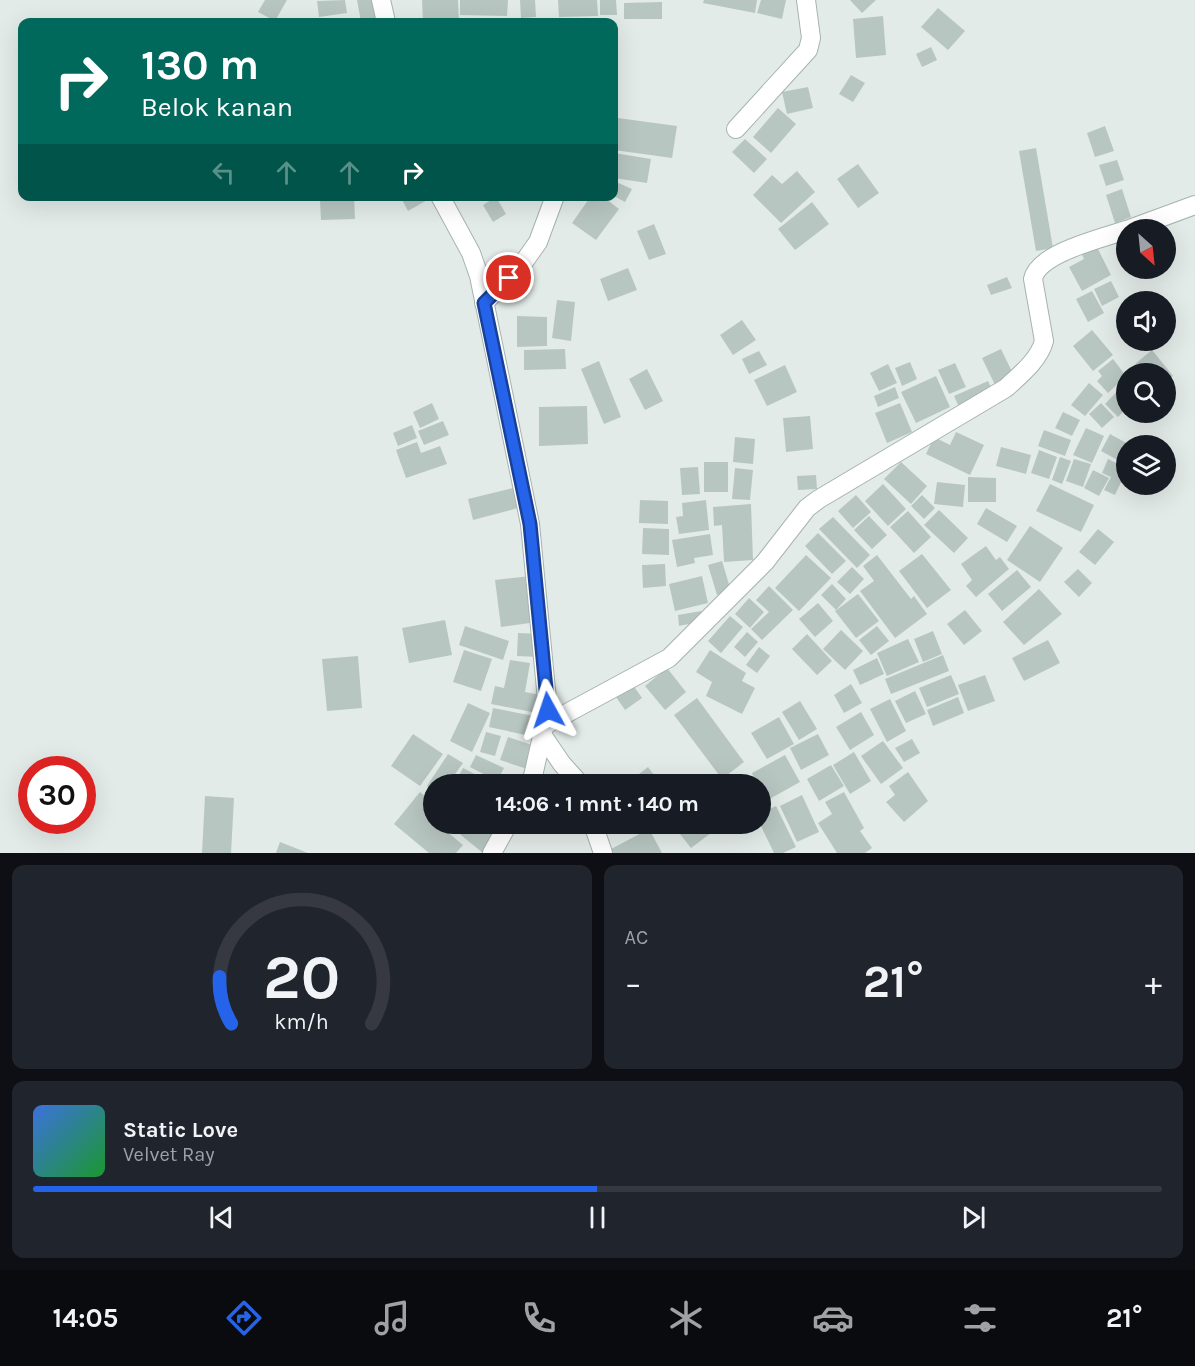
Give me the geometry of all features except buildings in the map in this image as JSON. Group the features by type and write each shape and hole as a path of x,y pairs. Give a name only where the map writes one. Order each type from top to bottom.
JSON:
{"street":[{"path":"381,0 385,18"},
{"path":"736,129 808,50 811,38 806,0"},
{"path":"443,201 471,253 479,276 530,524 548,710 533,774"},
{"path":"484,303 521,266 538,242 553,201"},
{"path":"1157,219 1195,205"},
{"path":"544,730 669,658 765,562 807,508 819,499 1006,388 1025,371 1042,348 1044,341 1033,279 1035,272 1046,261 1064,252 1116,234"},
{"path":"544,730 562,764 571,774"},
{"path":"492,853 502,834"},
{"path":"595,834 603,853"}],"route":[{"path":"509,278 484,303 530,524 548,710"}]}
